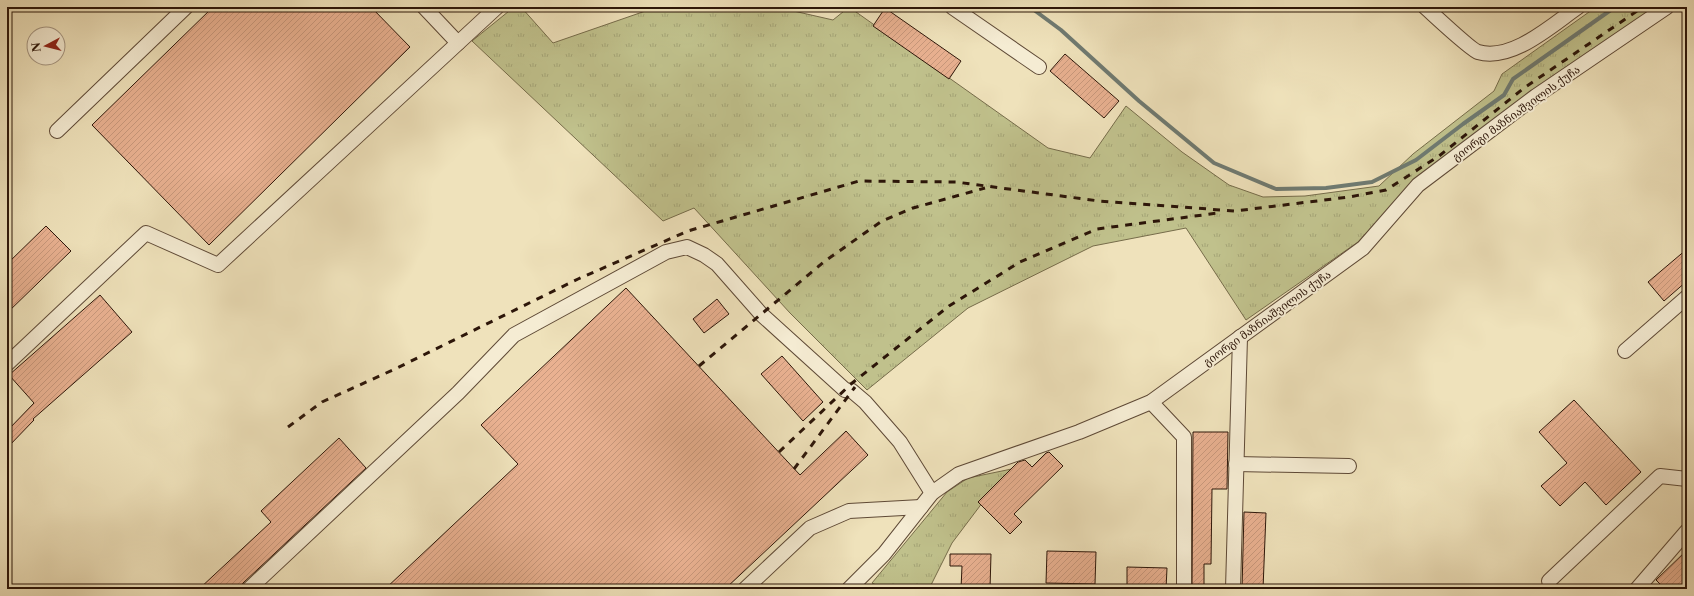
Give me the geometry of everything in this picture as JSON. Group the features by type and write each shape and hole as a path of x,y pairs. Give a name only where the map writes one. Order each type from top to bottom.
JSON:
{"street":[{"path":"57,131 186,7"},
{"path":"424,7 458,43"},
{"path":"7,364 146,233 218,265 497,7"},
{"path":"952,7 1039,67"},
{"path":"1425,7 1478,52 1499,54 1524,45 1578,7"},
{"name":"გიორგი მაზნიაშვილის ქუჩა","path":"849,589 884,554 932,493 959,474 1072,434 1152,402 1363,248 1418,185 1536,96 1667,7"},
{"path":"249,589 458,393 514,335 666,252 687,247 704,255 717,264 761,314 845,390 852,391 865,402 900,442 932,493"},
{"path":"1625,351 1687,297"},
{"path":"1233,589 1240,337"},
{"path":"1152,402 1184,437 1184,589"},
{"path":"1236,464 1349,466"},
{"path":"1549,581 1660,476 1687,479"},
{"path":"745,589 810,528 849,511 921,507"},
{"path":"1637,589 1687,531"}],"green space":[{"path":"514,7 521,7 553,43 657,7 776,7 833,20 849,7 1048,148 1090,158 1126,106 1182,152 1229,185 1263,197 1305,196 1379,186 1413,154 1494,91 1502,74 1596,7 1657,7 1418,176 1358,242 1246,320 1186,228 1093,246 968,308 867,390 790,313 694,208 663,221 472,41"},
{"path":"1031,465 998,482 952,543 929,589 884,589 872,583 947,492 968,478"}],"building":[{"path":"213,7 371,7 410,47 209,245 92,125"},
{"path":"885,8 961,61 949,79 873,26"},
{"path":"1065,54 1119,101 1104,118 1050,71"},
{"path":"46,226 71,251 7,313 7,264"},
{"path":"1687,249 1687,281 1664,301 1648,282"},
{"path":"626,288 800,475 846,431 868,455 725,589 385,589 518,464 481,425"},
{"path":"100,295 132,332 33,419 34,420 7,448 7,431 34,403 9,375"},
{"path":"717,299 729,314 704,333 693,319"},
{"path":"782,356 823,402 803,421 761,374"},
{"path":"1574,400 1641,472 1606,505 1585,482 1560,506 1541,486 1567,463 1539,432"},
{"path":"1193,432 1228,432 1227,489 1212,489 1211,564 1204,564 1204,589 1192,589"},
{"path":"339,438 366,468 243,583 240,589 199,589 271,522 261,511"},
{"path":"1049,452 1063,466 1014,514 1022,522 1010,534 978,502 1018,462 1025,460 1032,467 1046,453"},
{"path":"1244,512 1266,513 1263,589 1242,589"},
{"path":"1687,550 1687,589 1665,589 1656,580"},
{"path":"1047,551 1096,552 1095,584 1046,583"},
{"path":"950,554 991,554 990,589 961,589 962,566 950,566"},
{"path":"1127,567 1167,568 1166,589 1127,589"}],"waterway":[{"path":"1030,7 1061,30 1139,101 1214,163 1276,189 1326,188 1372,182 1416,160 1504,95 1513,79 1615,7"}],"railway":[{"path":"288,427 322,402 395,369 578,279 688,231 859,181 956,182 1099,201 1235,211 1349,197 1386,190 1439,156 1524,88 1643,7"},
{"path":"699,366 825,261 882,221 913,208 985,188"},
{"path":"779,452 851,384 949,306 1020,262 1097,229 1218,213"},
{"path":"794,469 855,387"}]}
